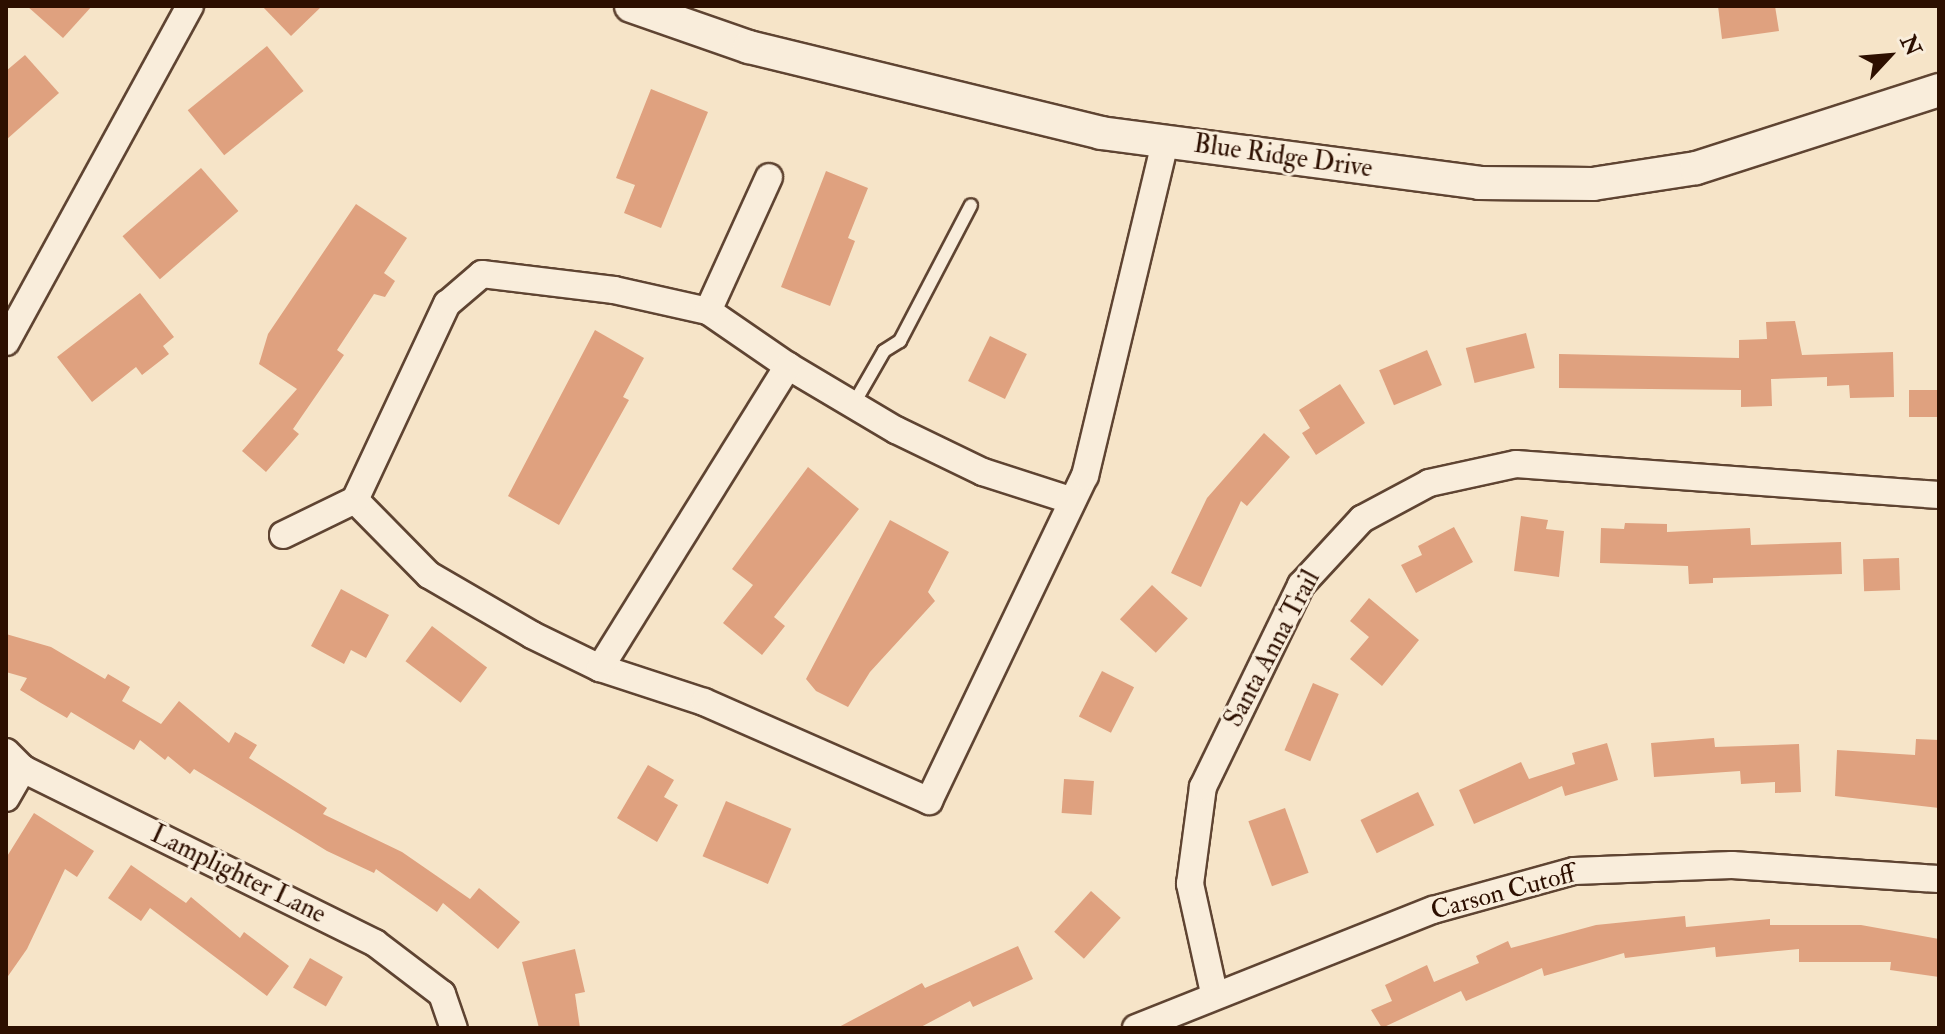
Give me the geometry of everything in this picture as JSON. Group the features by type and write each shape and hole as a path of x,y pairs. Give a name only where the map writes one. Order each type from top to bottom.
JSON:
{"street":[{"path":"6,342 190,6"},
{"name":"Blue Ridge Drive","path":"631,6 749,47 1101,133 1479,183 1593,184 1696,168 1939,90"},
{"path":"355,500 429,575 600,668 704,702 929,801 1070,500 1085,476 1165,142"},
{"path":"708,311 769,177"},
{"path":"283,535 355,500 447,304 482,274 614,290 708,311 788,366 853,405 983,472 1070,500"},
{"path":"600,668 788,366"},
{"name":"Santa Anna Trail","path":"1214,993 1190,884 1203,787 1301,585 1362,519 1429,483 1516,464 1939,495"},
{"name":"Lamplighter Lane","path":"6,798 15,761 375,943 442,994 454,1028"},
{"name":"Carson Cutoff","path":"1136,1028 1214,993 1433,910 1574,871 1732,865 1939,879"}],"lane":[{"path":"853,405 884,351 900,341 971,205"}],"building":[{"path":"27,6 92,6 63,38"},
{"path":"262,6 322,6 291,36"},
{"path":"1718,6 1775,6 1779,31 1722,39"},
{"path":"267,46 304,91 224,155 188,110"},
{"path":"25,55 59,93 6,140 6,71"},
{"path":"651,89 708,112 661,228 624,213 635,185 616,178"},
{"path":"201,168 238,211 160,279 123,236"},
{"path":"826,171 868,188 848,238 855,241 830,306 781,287"},
{"path":"356,204 407,238 384,273 395,281 385,297 374,294 337,350 344,355 293,429 299,434 266,472 242,451 297,389 259,364 268,334"},
{"path":"140,293 174,337 163,346 169,354 142,375 136,367 92,402 57,357"},
{"path":"1795,321 1802,355 1893,352 1894,397 1850,398 1849,385 1827,386 1827,377 1771,379 1772,406 1741,407 1741,390 1559,388 1559,354 1739,358 1739,340 1767,339 1766,322"},
{"path":"595,330 644,358 623,397 629,400 559,525 508,496"},
{"path":"1526,333 1535,368 1475,383 1466,348"},
{"path":"990,336 1027,354 1005,399 968,381"},
{"path":"1427,350 1442,385 1394,405 1379,370"},
{"path":"1340,384 1365,423 1316,455 1302,433 1310,428 1299,410"},
{"path":"1909,390 1939,390 1939,417 1909,417"},
{"path":"1264,433 1290,457 1247,506 1241,501 1201,587 1171,573 1207,498"},
{"path":"808,467 859,509 774,617 785,626 762,655 723,623 753,585 732,569"},
{"path":"1521,516 1548,520 1546,529 1564,531 1559,577 1514,571"},
{"path":"890,520 949,552 928,592 935,601 870,672 848,707 816,691 806,679"},
{"path":"1625,523 1667,524 1667,532 1750,528 1751,545 1841,542 1842,574 1713,578 1713,583 1689,584 1688,566 1600,563 1601,528 1624,529"},
{"path":"1454,527 1473,562 1416,593 1401,565 1422,555 1418,546"},
{"path":"1899,558 1900,590 1864,591 1863,559"},
{"path":"1152,585 1188,618 1156,653 1120,619"},
{"path":"341,589 389,615 366,658 351,650 344,664 311,646"},
{"path":"1369,598 1419,640 1382,686 1350,659 1369,637 1350,621"},
{"path":"432,626 487,668 461,703 406,661"},
{"path":"6,634 51,647 105,679 108,674 130,687 122,701 161,724 179,701 229,743 235,732 257,745 249,758 327,808 323,814 402,852 470,899 479,888 520,922 498,949 443,903 437,912 376,869 374,873 327,851 194,769 190,774 168,756 165,760 140,740 134,750 71,712 67,718 20,690 27,678 6,672"},
{"path":"1102,671 1134,687 1111,733 1079,716"},
{"path":"1313,683 1339,694 1310,761 1284,750"},
{"path":"1714,738 1715,747 1799,744 1801,792 1775,793 1775,782 1741,784 1740,771 1654,777 1651,743"},
{"path":"1916,739 1939,740 1939,808 1835,796 1837,750 1915,755"},
{"path":"1607,743 1618,780 1565,796 1562,786 1474,824 1459,790 1521,762 1529,779 1575,764 1572,753"},
{"path":"648,765 674,780 664,797 678,805 657,842 617,818"},
{"path":"1064,779 1094,781 1092,815 1062,813"},
{"path":"1418,792 1434,825 1377,853 1360,820"},
{"path":"726,801 791,829 768,884 703,856"},
{"path":"1285,808 1309,873 1272,886 1248,821"},
{"path":"34,813 94,851 77,877 65,869 27,949 6,979 6,858"},
{"path":"131,865 186,903 191,897 240,938 244,932 289,966 267,996 150,908 141,921 108,898"},
{"path":"1091,891 1121,918 1084,959 1054,932"},
{"path":"1685,916 1686,927 1770,919 1770,925 1861,925 1939,939 1939,977 1890,970 1891,962 1799,962 1799,949 1716,957 1715,947 1625,958 1624,953 1544,976 1542,968 1466,1001 1461,991 1382,1028 1371,1010 1392,1001 1385,985 1427,965 1434,982 1479,963 1476,956 1508,941 1511,948 1596,925"},
{"path":"1018,946 1033,979 973,1007 970,1001 919,1028 837,1028 922,983 925,988"},
{"path":"575,949 585,992 575,994 580,1028 539,1028 522,962"},
{"path":"310,958 343,977 326,1006 293,987"}]}
